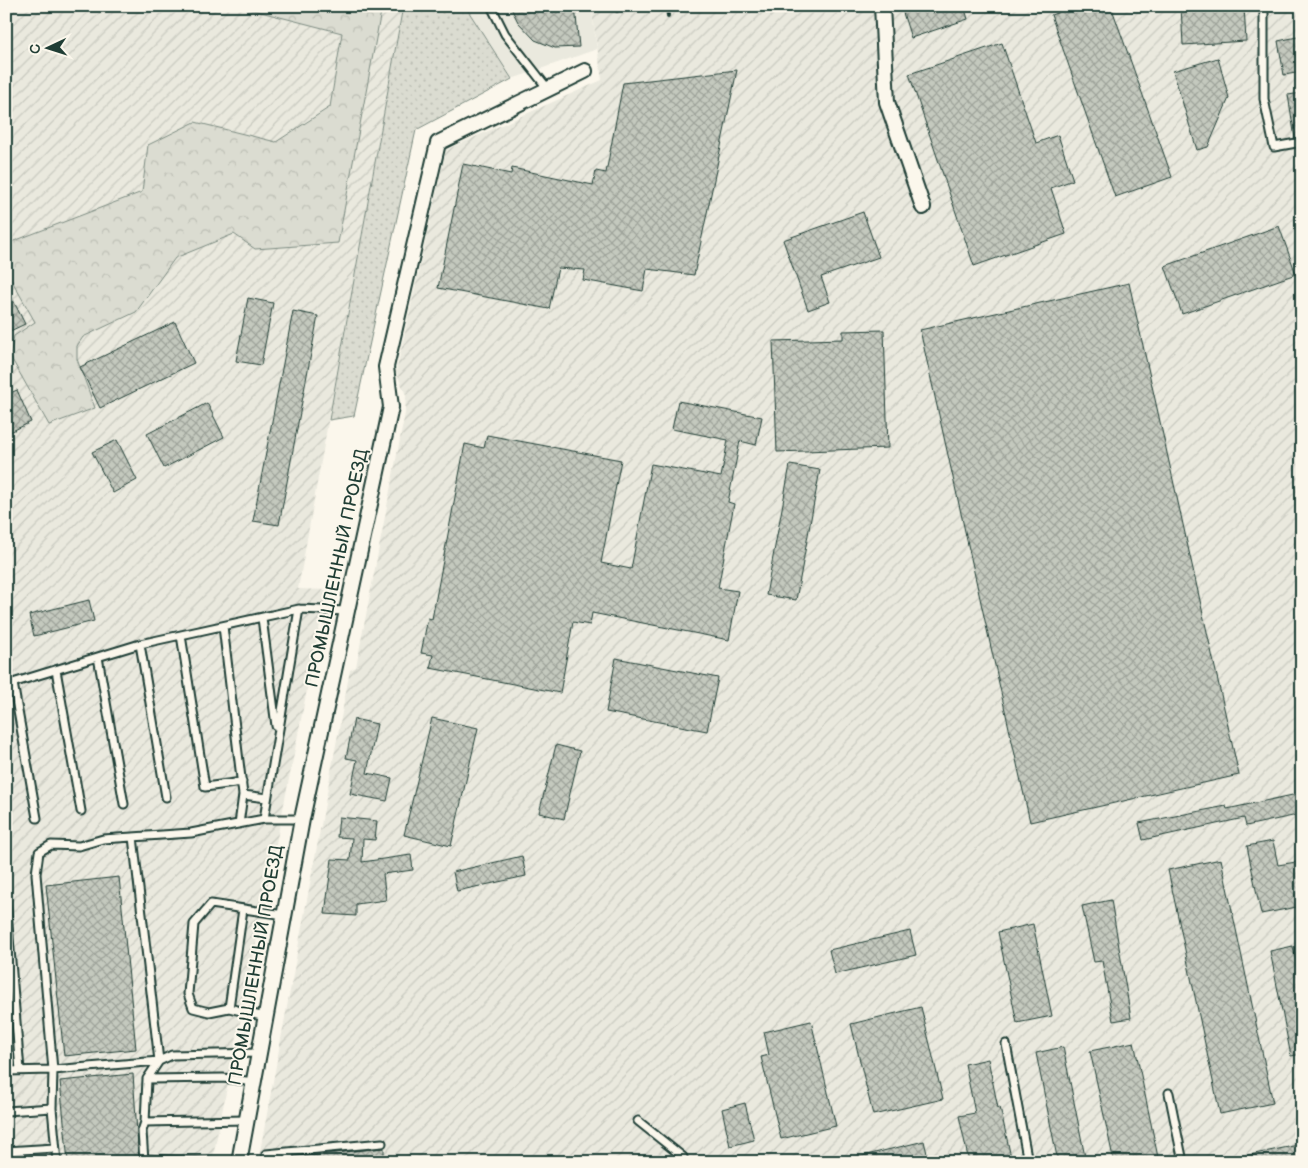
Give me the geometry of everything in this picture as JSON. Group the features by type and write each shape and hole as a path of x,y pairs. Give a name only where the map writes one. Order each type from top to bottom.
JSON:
{"street":[{"path":"882,6 887,102 923,207"},
{"name":"ПРОМЫШЛЕННЫЙ ПРОЕЗД","path":"239,1162 302,818 391,406 386,367 438,143 584,71"}],"lane":[{"path":"491,6 505,34 548,89"},
{"path":"1264,6 1264,99 1274,147 1302,142"},
{"path":"37,818 10,684 140,644 299,609 346,611"},
{"path":"264,820 299,609"},
{"path":"262,618 277,734"},
{"path":"223,626 244,795 239,824"},
{"path":"181,636 205,787 242,782"},
{"path":"140,644 166,797"},
{"path":"98,657 124,804"},
{"path":"56,670 81,811"},
{"path":"244,795 267,798"},
{"path":"57,1162 52,1108 53,1070 36,874 39,852 51,846 78,846 103,839 191,833 264,820 302,818"},
{"path":"133,837 160,1060 147,1079 145,1122 142,1131 144,1160 207,1162"},
{"path":"6,901 20,1070"},
{"path":"265,1017 229,1008 209,1012 193,1008 188,994 194,924 211,904 284,915"},
{"path":"229,1008 243,909"},
{"path":"1006,1044 1028,1162"},
{"path":"6,1071 53,1070 160,1060 172,1055 259,1053"},
{"path":"147,1079 223,1078 254,1082"},
{"path":"1169,1093 1183,1162"},
{"path":"6,1111 52,1108"},
{"path":"145,1122 246,1120"},
{"path":"638,1120 683,1157 684,1162"},
{"path":"273,1162 270,1154 382,1143"},
{"path":"6,1151 55,1148"},
{"path":"289,1152 290,1162"}],"shaded area":[{"path":"6,6 403,6 298,589 327,590 212,1162 6,1162"},
{"path":"465,6 591,6 597,49 512,79"},
{"path":"591,6 1302,6 1302,1162 258,1162 350,670 356,667 405,413 406,395 396,372 446,150 602,80"}],"green space":[{"path":"249,6 382,6 338,243 255,249 234,234 175,258 136,312 83,337 77,346 77,359 95,408 49,425 10,356 14,336 35,322 6,270 6,244 142,192 148,145 195,122 276,142 330,107 342,33 249,9"},
{"path":"403,6 465,6 512,79 416,130 354,416 329,420"}],"building":[{"path":"510,6 575,6 579,47 555,48 535,40 518,22"},
{"path":"925,6 964,6 968,19 911,38 903,13"},
{"path":"1075,6 1111,6 1172,177 1115,197 1051,15"},
{"path":"1181,6 1244,6 1246,41 1183,45"},
{"path":"1302,36 1302,72 1284,75 1278,41"},
{"path":"1002,43 1036,143 1058,135 1073,180 1051,188 1066,234 974,266 909,74"},
{"path":"1218,58 1229,98 1208,147 1197,150 1173,71"},
{"path":"737,70 694,275 647,269 643,291 583,280 585,270 558,268 549,309 438,288 463,164 511,174 512,168 593,185 596,171 606,173 623,83"},
{"path":"1302,93 1302,137 1295,138 1288,95"},
{"path":"863,212 879,257 821,277 830,302 808,310 783,240"},
{"path":"1279,226 1296,274 1182,314 1165,266"},
{"path":"1129,283 1239,775 1030,822 920,330"},
{"path":"6,286 25,324 6,333"},
{"path":"248,298 273,303 261,365 236,361"},
{"path":"293,311 318,316 279,525 253,521"},
{"path":"175,322 194,363 100,408 80,367"},
{"path":"884,330 888,448 777,452 773,341 843,339 843,331"},
{"path":"17,390 31,422 6,434 6,395"},
{"path":"678,401 762,417 756,445 740,441 728,502 734,504 718,588 738,591 729,640 592,613 590,625 573,622 560,693 430,668 433,655 421,653 428,618 432,619 465,444 484,448 487,435 621,460 601,563 631,569 651,464 721,477 728,440 672,429"},
{"path":"207,403 224,437 164,468 147,434"},
{"path":"117,440 137,480 113,493 92,452"},
{"path":"790,465 820,470 796,600 766,595"},
{"path":"89,600 94,621 34,636 29,615"},
{"path":"616,658 718,678 707,731 606,712"},
{"path":"432,718 478,728 451,846 404,835"},
{"path":"354,719 377,724 367,773 392,778 387,801 350,794 357,760 346,758"},
{"path":"556,745 580,751 564,819 539,813"},
{"path":"1302,793 1302,814 1246,826 1244,818 1143,840 1139,823 1226,806 1227,809"},
{"path":"339,817 377,821 375,840 363,839 362,862 411,855 413,870 383,874 386,900 356,904 356,916 325,914 332,859 350,860 352,838 337,837"},
{"path":"1273,841 1278,865 1302,861 1302,906 1261,914 1247,846"},
{"path":"522,856 526,876 457,891 453,872"},
{"path":"1221,859 1273,1103 1220,1114 1168,870"},
{"path":"119,877 136,1049 64,1056 46,885"},
{"path":"1111,900 1131,1018 1113,1021 1102,961 1094,962 1082,906"},
{"path":"1033,924 1052,1016 1017,1023 998,932"},
{"path":"910,931 916,955 835,974 829,950"},
{"path":"1293,946 1302,992 1302,1054 1291,1056 1270,951"},
{"path":"921,1007 943,1099 873,1115 851,1024"},
{"path":"811,1021 836,1126 781,1139 761,1057 769,1055 764,1032"},
{"path":"1134,1042 1159,1162 1114,1162 1090,1051"},
{"path":"1063,1047 1086,1162 1058,1162 1036,1053"},
{"path":"988,1059 1012,1162 969,1162 959,1116 975,1113 965,1064"},
{"path":"133,1074 139,1162 68,1162 60,1081"},
{"path":"745,1103 754,1140 730,1146 722,1109"},
{"path":"924,1141 929,1162 854,1162 854,1158"},
{"path":"1298,1145 1301,1162 1241,1162 1240,1157"},
{"path":"384,1148 384,1160 305,1162 305,1156"}],"railway":[{"path":"617,6 617,11"},
{"path":"667,6 668,16"}]}
